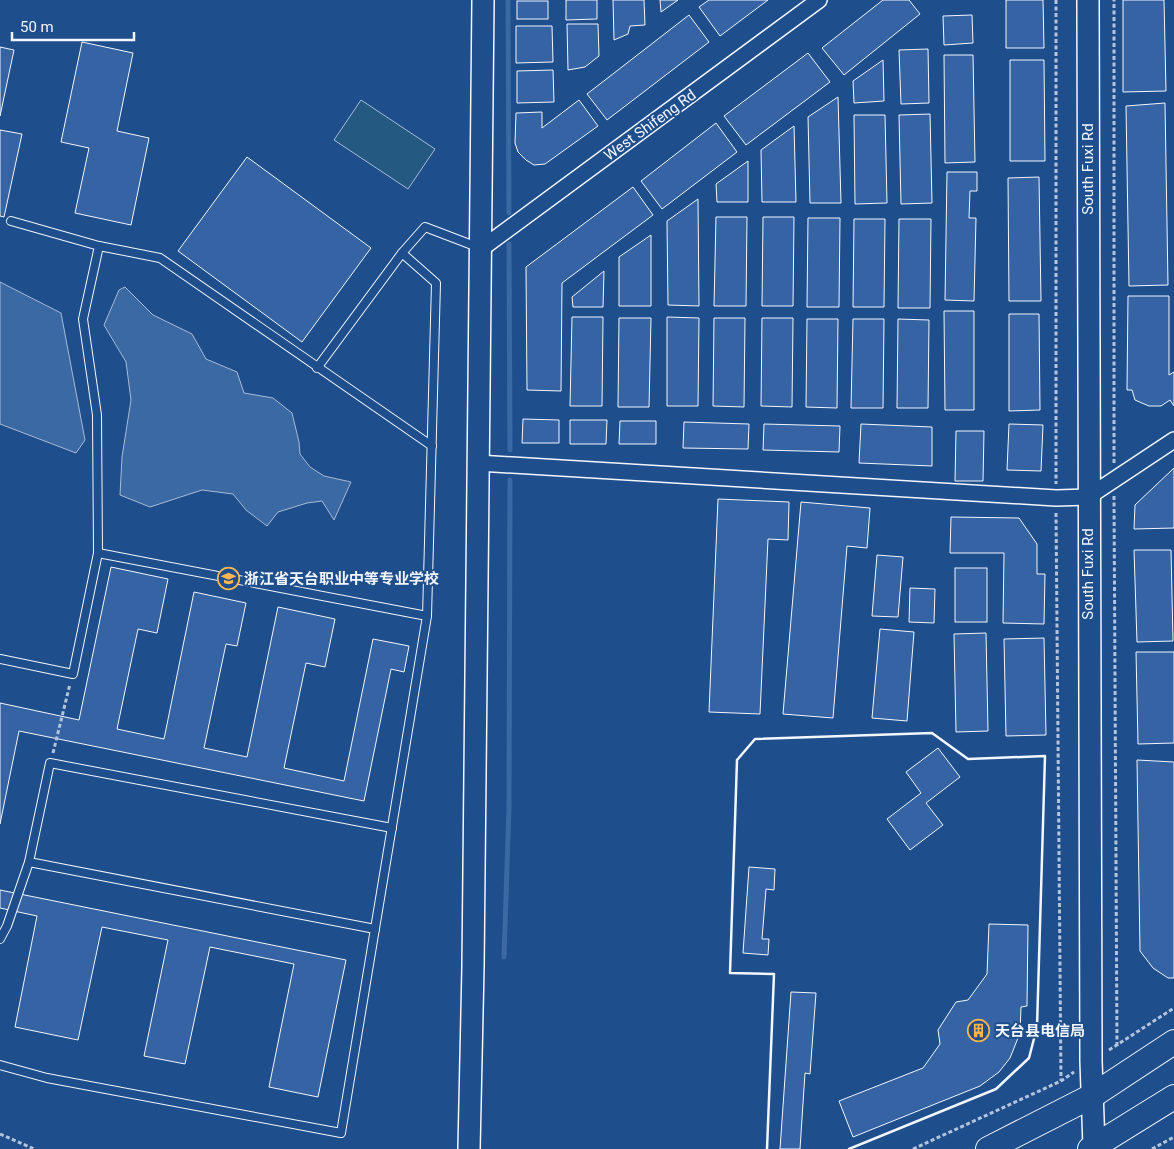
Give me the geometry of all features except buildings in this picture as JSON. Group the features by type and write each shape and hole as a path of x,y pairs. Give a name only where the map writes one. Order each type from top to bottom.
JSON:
{"main road":[{"path":"988,1149 1092,1096 1174,1042"},
{"path":"1092,1148 1174,1097"}],"street":[{"path":"469,1149 481,249 482,0"},
{"name":"West Shifeng Rd","path":"481,249 819,0"},
{"name":"South Fuxi Rd","path":"1088,0 1088,497 1092,1148"},
{"path":"478,463 1056,498 1088,497 1174,440"}],"lane":[{"path":"11,222 99,246 160,258 432,446"},
{"path":"317,368 402,253 425,227 481,249"},
{"path":"0,659 73,674 98,552 97,415 83,319 99,246"},
{"path":"0,1065 47,1078 341,1133 428,616 436,283 402,253"},
{"path":"98,552 428,616"},
{"path":"0,939 7,926 29,862 50,763 392,828"},
{"path":"29,862 375,929"}],"path":[{"path":"1056,0 1056,498 1061,1081"},
{"path":"1114,0 1117,1046"},
{"path":"50,763 73,674"},
{"path":"914,1149 1061,1081 1174,1008"},
{"path":"0,1134 34,1149"},
{"path":"1152,1149 1174,1137"}],"shaded area":[{"path":"361,100 435,149 408,189 334,140"},
{"path":"0,282 61,313 85,440 76,453 0,424"},
{"path":"125,287 153,315 192,334 206,359 237,372 244,393 273,398 292,413 300,454 310,467 324,476 351,482 334,520 322,501 307,503 278,512 267,526 246,510 233,494 202,490 150,507 120,495 122,457 131,400 126,362 104,325 119,290"}],"waterway":[{"path":"508,0 509,213"},
{"path":"509,244 510,450"},
{"path":"504,957 509,807 510,480"}],"wall":[{"path":"767,1149 774,974 730,973 737,760 755,739 932,733 968,759 1045,756 1037,1027 1029,1058 996,1089 849,1149"}],"place":[{"name":"浙江省天台职业中等专业学校","path":"228,579"},
{"name":"天台县电信局","path":"979,1031"}]}
